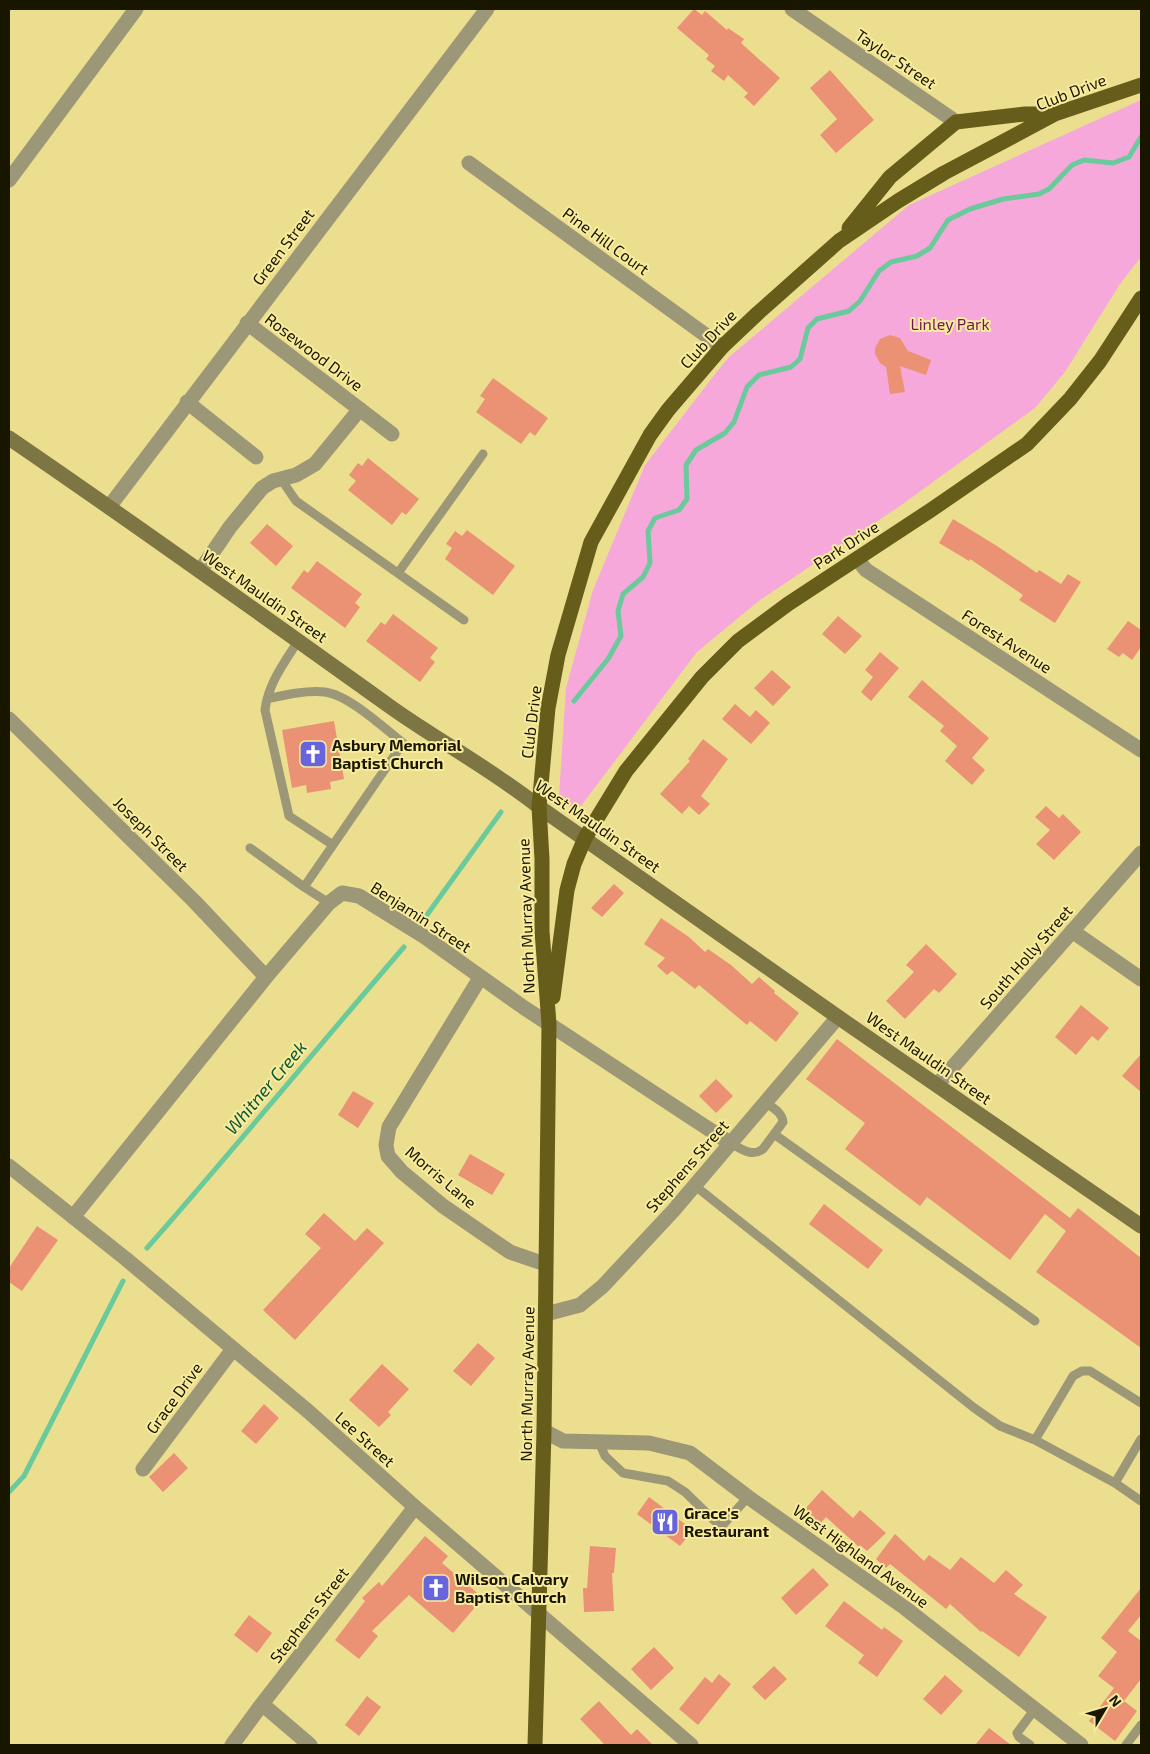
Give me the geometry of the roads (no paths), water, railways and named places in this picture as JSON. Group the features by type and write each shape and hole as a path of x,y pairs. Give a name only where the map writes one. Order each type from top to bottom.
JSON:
{"main road":[{"name":"Club Drive","path":"539,807 548,708 558,655 591,542 650,435 668,410 722,347 839,241 898,201 944,173 1055,114 1141,85"},
{"path":"839,241 890,177 956,122 1025,114 1055,114"},
{"name":"Park Drive","path":"585,838 626,770 702,677 738,642 788,604 1027,444 1070,399 1094,369 1141,298"},
{"name":"North Murray Avenue","path":"535,1745 544,1431 549,1024 542,931 542,860 539,807"},
{"name":"North Murray Avenue","path":"549,1024 567,890 574,864 585,838"}],"street":[{"path":"9,180 136,9"},
{"name":"Green Street","path":"109,507 487,9"},
{"name":"Taylor Street","path":"792,9 956,122"},
{"name":"Pine Hill Court","path":"469,163 722,347"},
{"name":"Rosewood Drive","path":"247,323 392,434"},
{"path":"187,402 256,457"},
{"name":"Rosewood Drive","path":"200,571 230,528 262,488 273,481 296,475 315,464 360,409"},
{"name":"West Mauldin Street","path":"9,438 411,721 517,789 539,807 838,1017 1141,1226"},
{"name":"Forest Avenue","path":"857,559 866,570 1141,750"},
{"name":"Joseph Street","path":"9,719 194,901 266,977"},
{"name":"South Holly Street","path":"937,1085 1141,853"},
{"name":"Benjamin Street","path":"73,1217 266,977 329,903 342,893 359,896 422,935 480,978 730,1143"},
{"path":"1072,931 1141,979"},
{"name":"Morris Lane","path":"480,978 389,1127 386,1145 388,1156 402,1172 443,1206 510,1252 545,1264"},
{"name":"Stephens Street","path":"546,1314 580,1305 604,1286 694,1185 838,1017"},
{"name":"Lee Street","path":"9,1166 126,1259 309,1412 415,1507 692,1745"},
{"name":"Grace Drive","path":"143,1469 233,1349"},
{"name":"West Highland Avenue","path":"544,1431 563,1441 649,1443 690,1454 905,1608 1081,1745"},
{"name":"Stephens Street","path":"232,1745 415,1507"},
{"path":"262,1704 310,1745"}],"lane":[{"path":"398,574 483,454"},
{"path":"281,479 296,501 464,620"},
{"path":"298,641 275,680 267,699 266,710 289,816 333,845"},
{"path":"267,699 295,693 325,692 346,700 404,743 304,887"},
{"path":"250,848 329,903"},
{"path":"730,1143 751,1154 762,1150 783,1122 780,1113 765,1102"},
{"path":"774,1134 1034,1321"},
{"path":"694,1185 973,1407 1000,1426 1035,1440 1115,1483 1141,1501"},
{"path":"1035,1440 1074,1376 1082,1371 1090,1370 1141,1403"},
{"path":"1115,1483 1141,1439"},
{"path":"599,1442 605,1456 623,1474 668,1481 685,1492 721,1528 748,1497"},
{"path":"1030,1745 1019,1737 1018,1733 1035,1710"},
{"path":"1126,1745 1141,1725"}],"waterway":[{"name":"Whitner Creek","path":"574,701 608,659 621,636 618,611 623,594 643,577 650,563 648,531 655,518 679,510 687,499 686,465 696,450 725,433 734,422 747,387 759,375 791,367 800,359 808,328 817,319 849,311 860,301 879,271 891,262 917,256 930,248 948,220 970,209 1003,199 1039,194 1049,189 1072,165 1084,160 1113,163 1129,157 1141,137"},
{"name":"Whitner Creek","path":"424,919 501,812"},
{"name":"Whitner Creek","path":"147,1248 404,947"},
{"name":"Whitner Creek","path":"9,1492 24,1476 123,1281"}],"place":[{"name":"Asbury Memorial Baptist Church","path":"313,754"},
{"name":"Grace's Restaurant","path":"665,1522"},
{"name":"Wilson Calvary Baptist Church","path":"436,1588"}],"park label":[{"name":"Linley Park","path":"950,324"}]}
